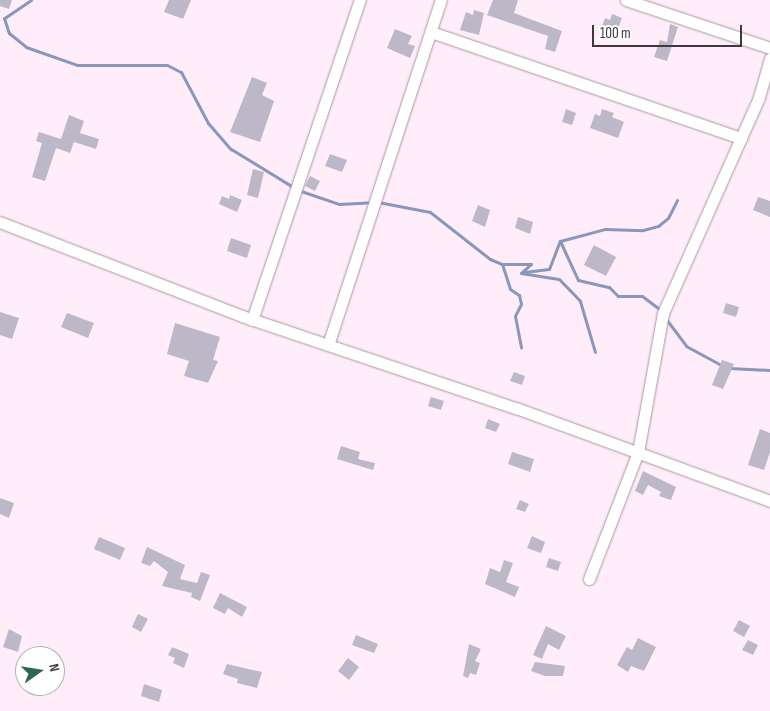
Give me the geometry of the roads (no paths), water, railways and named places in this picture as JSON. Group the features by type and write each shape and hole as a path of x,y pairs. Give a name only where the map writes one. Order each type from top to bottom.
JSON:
{"street":[{"path":"252,320 360,0"},
{"path":"328,345 441,0"},
{"path":"626,0 770,48"},
{"path":"431,32 741,138"},
{"path":"589,578 638,452 663,313 741,138 770,59"},
{"path":"0,222 252,320 638,452 770,501"}],"waterway":[{"path":"31,0 4,18 9,33 26,47 77,65 167,65 181,72 208,123 231,149 293,187"},
{"path":"298,190 339,204 372,202"},
{"path":"560,241 605,229 643,230 658,226 668,218 677,200"},
{"path":"378,202 430,212 490,259 502,264 531,264 521,273 559,279 580,301 595,352"},
{"path":"524,272 549,269 560,241 578,280 609,287 618,296 642,296 662,311"},
{"path":"502,264 510,289 519,295 521,304 515,316 521,347"},
{"path":"666,319 686,346 723,366"},
{"path":"729,368 770,370"}]}
